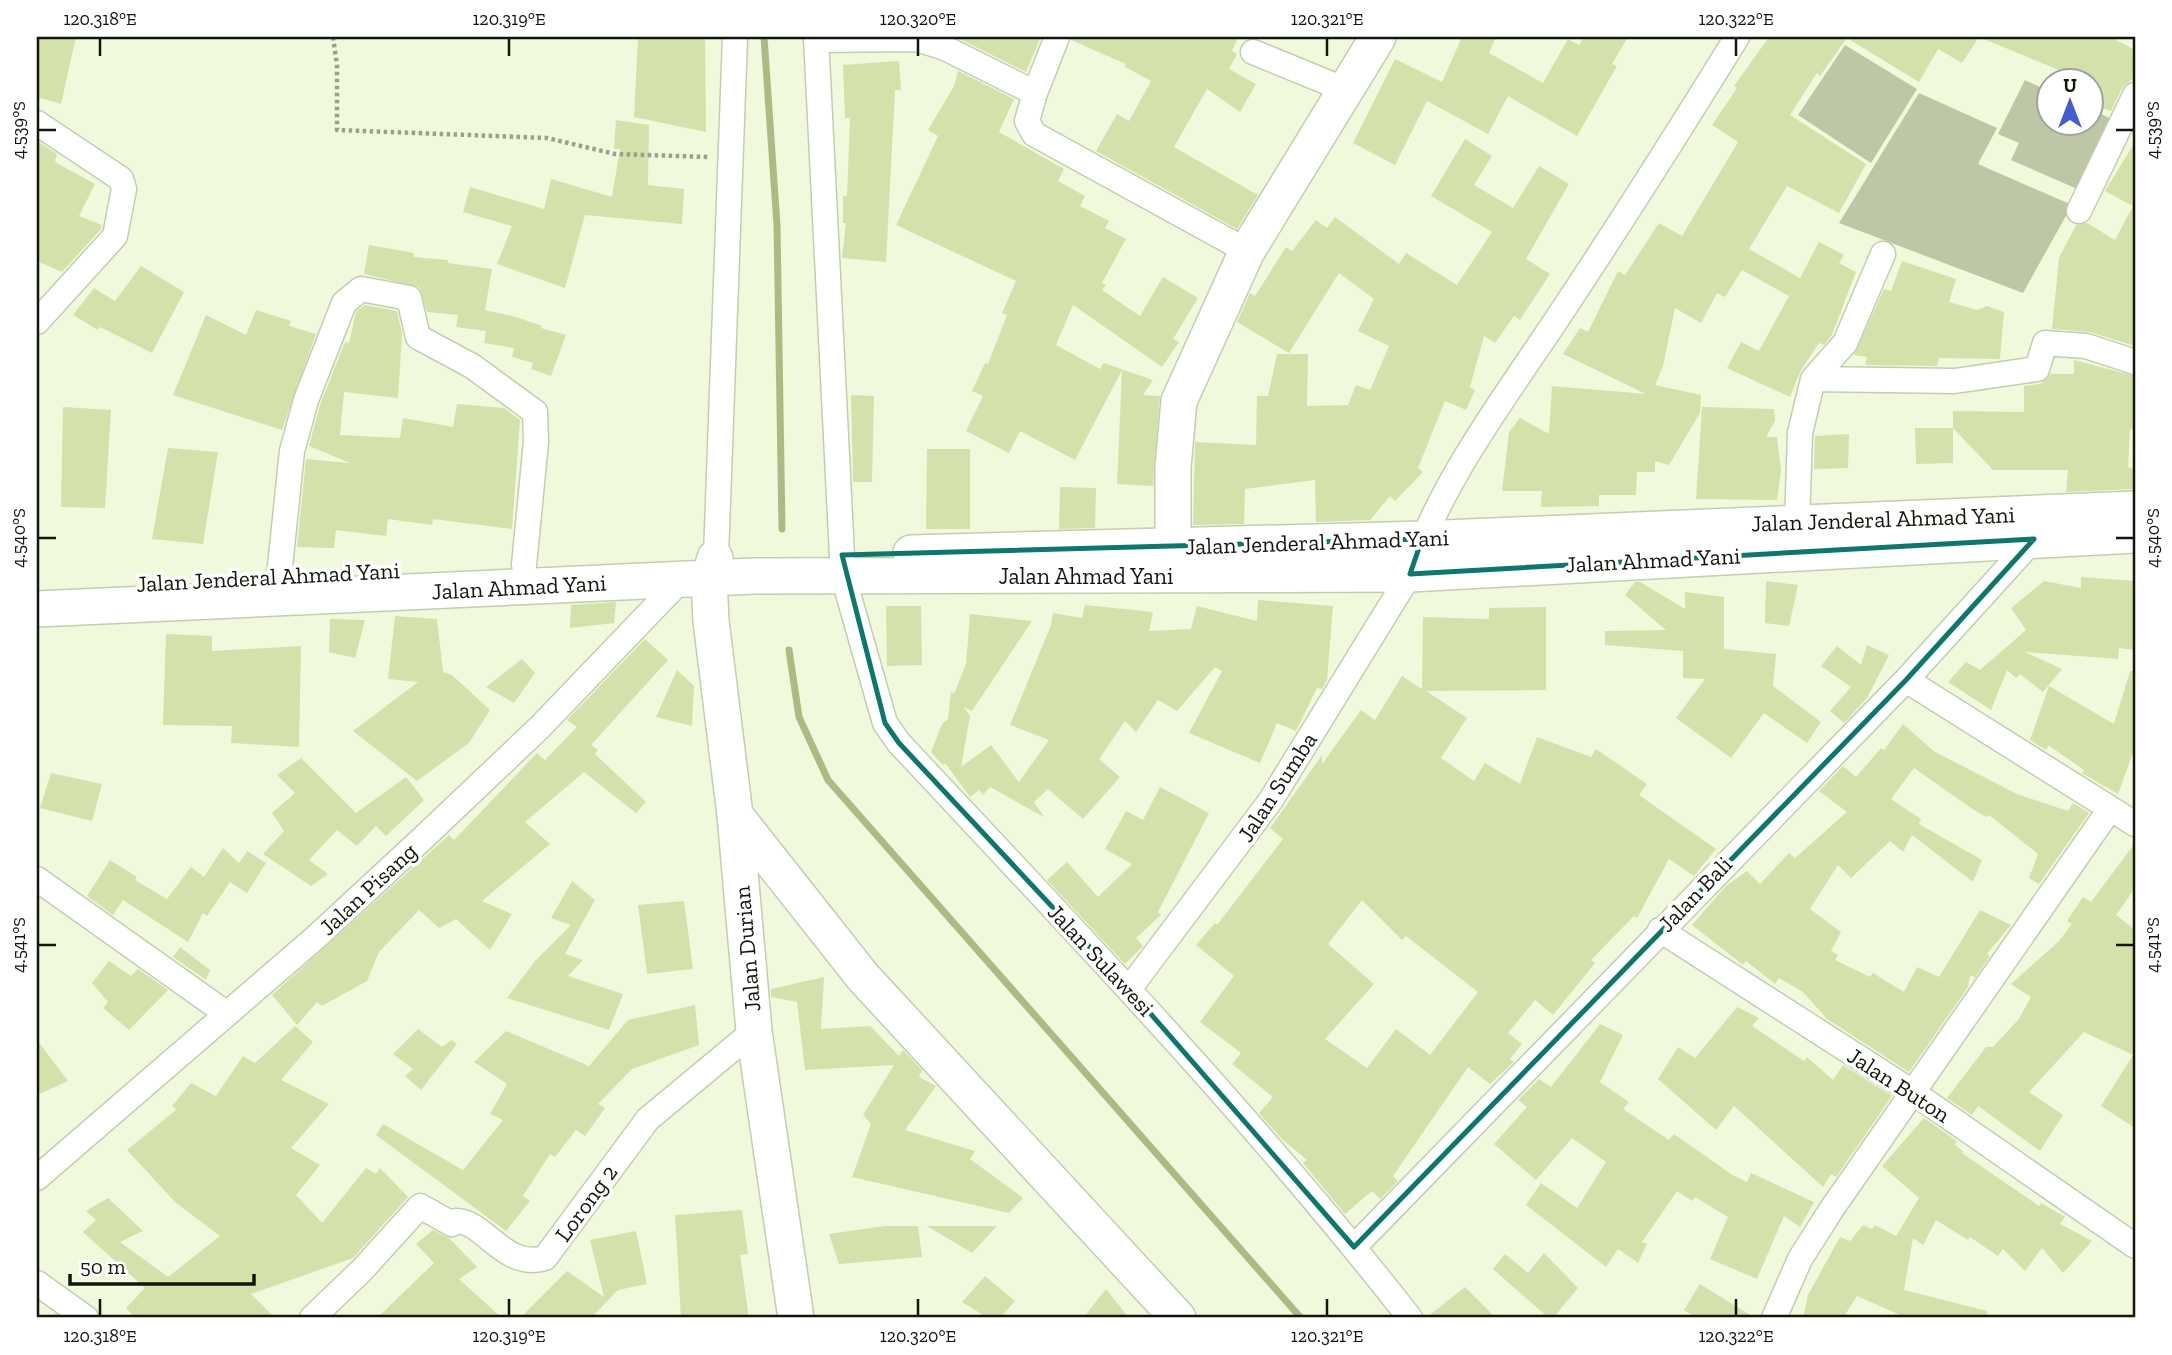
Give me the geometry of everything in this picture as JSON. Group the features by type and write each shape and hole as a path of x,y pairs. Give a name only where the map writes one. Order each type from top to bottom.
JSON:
{"main road":[{"path":"1173,546 1173,467 1179,401 1247,251 1378,37"},
{"name":"Jalan Jenderal Ahmad Yani","path":"830,565 1173,546 1422,539 2135,509"},
{"name":"Jalan Ahmad Yani","path":"37,609 830,565 1410,574 2135,535"},
{"name":"Jalan Jenderal Ahmad Yani","path":"37,587 524,565 722,569"},
{"name":"Jalan Durian","path":"722,569 711,621 735,815 754,1031 796,1318"},
{"path":"735,815 863,977 1178,1318"}],"street":[{"path":"722,569 735,37"},
{"path":"1057,37 1027,121 1034,134 1247,251"},
{"name":"Jalan Sumba","path":"1129,989 1271,800 1410,574 1422,539 1487,425 1628,212 1737,37"},
{"path":"816,38 917,39 945,48 1035,93"},
{"name":"Jalan Sulawesi","path":"816,38 830,565 885,723 899,743 1129,989 1354,1247 1410,1318"},
{"path":"1253,52 1346,90"},
{"path":"2079,211 2135,95"},
{"path":"37,122 121,179 124,189 115,236 37,322"},
{"path":"1797,523 1800,433 1813,379 1844,343 1883,254"},
{"path":"279,576 292,451 306,400 344,303 361,289 410,298 418,337 472,366 535,412 536,442 524,565"},
{"path":"1813,379 1955,381 2037,369 2045,343 2086,346 2135,362"},
{"name":"Jalan Bali","path":"1354,1247 1906,680 2034,539"},
{"name":"Jalan Pisang","path":"37,1178 325,929 540,728 722,569"},
{"path":"1906,680 2135,824"},
{"path":"1774,1318 1800,1259 1911,1091 2110,809"},
{"path":"37,879 227,1014"},
{"name":"Jalan Buton","path":"1660,930 1911,1091 2135,1246"},
{"name":"Lorong 2","path":"312,1318 362,1270 420,1206 452,1224 456,1221 466,1222 499,1248 527,1261 545,1258 648,1119 754,1031"},
{"path":"37,1283 86,1318"}],"path":[{"path":"333,37 337,65 337,130 547,138 615,153 730,158"}],"highlighted area":[{"path":"1422,539 1410,574 2034,539 1906,680 1354,1247 1129,989 899,743 885,723 842,555"}],"green space":[{"path":"1845,45 1917,89 1871,163 1798,115"},
{"path":"2025,80 2036,85 2036,136 2106,136 2106,116 2116,121 2082,191 2011,160 2019,143 1998,134"},
{"path":"1919,93 1997,128 1978,164 2072,205 2023,293 1839,223"}],"building":[{"path":"37,37 76,37 61,104 37,97"},
{"path":"638,37 705,37 706,132 634,117"},
{"path":"956,37 1041,37 1026,72"},
{"path":"1072,37 1238,37 1232,51 1237,54 1229,69 1256,84 1240,112 1207,89 1174,147 1258,195 1237,229 1096,151 1117,114 1129,121 1151,81 1125,67 1126,64 1071,40"},
{"path":"1462,37 1496,37 1489,53 1543,83 1568,39 1579,45 1584,37 1628,37 1612,64 1617,66 1577,136 1508,96 1488,134 1427,101 1395,165 1353,143 1395,59 1442,82"},
{"path":"1769,37 1979,37 1962,63 1938,49 1919,82 1847,38 1820,76 1817,73 1790,115 1866,164 1839,213 1787,186 1749,249 1800,278 1819,242 1844,255 1839,263 1856,272 1832,335 1824,345 1819,343 1800,372 1790,397 1727,368 1741,342 1759,351 1789,296 1742,270 1725,297 1717,293 1701,323 1675,308 1663,366 1655,385 1701,395 1700,413 1669,465 1655,461 1655,472 1637,472 1636,495 1599,495 1599,506 1541,507 1542,491 1502,491 1509,432 1520,418 1549,434 1552,386 1646,394 1563,354 1580,328 1588,332 1618,271 1625,275 1659,223 1682,236 1738,142 1712,125 1737,88 1734,86"},
{"path":"1979,37 2110,37 2135,50 2135,77 2122,88 2111,111 2106,109 2106,66 2049,66"},
{"path":"899,61 901,90 895,90 886,262 842,258 846,223 843,223 843,196 847,196 850,118 845,118 843,65"},
{"path":"958,71 1014,99 999,132 1064,169 1058,181 1085,196 1080,206 1109,221 1105,228 1126,239 1102,283 1106,285 1102,290 1140,316 1163,277 1198,298 1173,339 1179,342 1162,367 1073,305 1056,345 1100,369 1104,363 1153,380 1143,395 1160,396 1153,486 1117,484 1122,370 1075,460 1020,431 1009,453 966,431 983,396 972,391 985,363 988,364 1007,315 1002,313 1016,281 896,225 938,136 928,130 954,86"},
{"path":"616,120 649,125 648,185 684,189 682,224 585,215 565,288 497,264 512,226 463,212 470,187 544,209 551,179 612,197 620,149 614,149"},
{"path":"1465,139 1492,156 1474,185 1513,208 1539,166 1569,184 1526,259 1550,274 1520,320 1514,316 1495,343 1484,336 1470,387 1475,390 1466,410 1445,401 1418,468 1423,472 1395,501 1390,496 1370,520 1316,522 1315,480 1245,489 1244,524 1193,525 1195,442 1256,445 1257,396 1268,396 1277,354 1308,354 1307,406 1348,405 1356,385 1370,390 1389,346 1358,331 1374,299 1339,273 1289,353 1237,322 1250,293 1255,296 1286,247 1292,251 1316,220 1327,228 1335,217 1399,264 1406,253 1457,285 1492,232 1431,196"},
{"path":"37,141 57,154 55,162 95,184 79,216 102,225 101,229 62,272 37,261"},
{"path":"2135,142 2135,346 2090,332 2052,329 2059,258 2076,225 2087,223 2115,240 2133,206 2105,191"},
{"path":"369,245 414,253 413,257 448,260 448,263 492,269 485,310 516,317 566,335 551,376 531,369 533,363 512,357 514,348 484,343 486,331 456,327 458,315 427,312 419,287 364,274"},
{"path":"1902,261 1956,279 1949,302 1977,310 1987,306 2004,312 2000,359 1939,358 1937,366 1865,365 1867,357 1854,355 1884,289 1891,291"},
{"path":"141,266 184,292 152,353 100,327 98,330 73,315 94,288 115,301"},
{"path":"365,305 397,311 402,334 398,398 344,392 340,435 400,438 403,418 453,427 457,404 504,408 520,420 512,529 433,519 432,525 388,519 386,536 336,530 334,548 297,547 306,459 350,463 309,446 320,405 345,342 349,343 356,312"},
{"path":"256,310 291,321 289,326 316,334 282,430 173,395 206,315 246,335"},
{"path":"2074,360 2135,376 2135,430 2130,429 2128,467 2135,469 2135,489 2066,492 2068,470 1993,470 1953,428 1953,411 2024,412 2024,386 2040,384 2051,374 2074,374"},
{"path":"851,395 874,396 872,482 853,482"},
{"path":"63,407 111,410 105,508 61,507"},
{"path":"1702,407 1774,409 1775,421 1766,437 1777,437 1781,470 1777,500 1696,499"},
{"path":"1915,428 1953,428 1953,463 1916,464"},
{"path":"1849,434 1848,468 1814,469 1815,436"},
{"path":"168,448 218,452 203,544 152,539"},
{"path":"927,449 970,449 970,529 926,529"},
{"path":"1060,487 1096,488 1095,528 1059,529"},
{"path":"2081,577 2135,581 2135,650 2119,648 2118,659 2025,652 2062,669 2043,692 2020,674 2016,678 2007,670 1991,710 1948,682 1966,662 1980,670 2026,630 2011,608 2044,581 2081,588"},
{"path":"1766,581 1798,585 1789,626 1765,623"},
{"path":"1635,582 1640,582 1685,609 1685,592 1724,597 1724,649 1776,654 1773,686 1821,722 1807,743 1764,713 1731,758 1676,718 1705,679 1683,678 1683,651 1605,645 1605,631 1666,630 1625,595"},
{"path":"1258,600 1333,606 1327,680 1322,689 1317,688 1296,731 1277,723 1260,763 1189,733 1222,671 1215,667 1177,711 1158,700 1136,732 1125,721 1099,759 1120,777 1083,819 1048,789 1034,802 1044,817 990,787 983,795 979,790 970,797 945,763 943,765 931,752 942,724 948,719 951,691 954,694 966,664 970,614 1032,621 972,711 964,707 970,716 961,767 991,745 1019,782 1049,740 1010,725 1051,625 1053,613 1082,618 1085,605 1153,612 1149,631 1191,629 1197,606 1257,621"},
{"path":"616,602 614,623 570,628 571,605"},
{"path":"886,606 921,606 922,665 887,666"},
{"path":"1546,607 1546,690 1426,691 1467,718 1441,758 1474,781 1485,763 1520,784 1537,737 1591,757 1596,749 1647,784 1639,795 1716,849 1694,876 1669,859 1637,918 1634,916 1591,960 1595,963 1553,1015 1535,1000 1508,1033 1522,1044 1510,1059 1514,1062 1490,1084 1468,1067 1393,1176 1398,1181 1380,1199 1372,1191 1345,1214 1303,1163 1307,1160 1282,1139 1259,1113 1273,1097 1232,1064 1241,1053 1200,1022 1234,976 1196,945 1215,923 1217,925 1283,839 1270,828 1322,755 1322,764 1361,710 1375,720 1402,676 1422,689 1423,617 1489,619 1489,608","holes":["1362,900 1402,940 1406,936 1478,992 1430,1055 1396,1029 1367,1068 1325,1039 1374,984 1328,944"]},
{"path":"395,616 437,619 443,672 452,675 490,710 469,743 417,781 353,731 418,682 388,679"},
{"path":"330,619 365,620 355,658 329,652"},
{"path":"166,634 212,636 212,651 301,646 299,747 231,743 232,726 163,725"},
{"path":"645,639 668,660 591,745 598,750 595,754 646,802 636,813 584,772 525,822 550,844 482,901 512,914 490,950 456,919 439,928 419,910 379,952 367,981 322,1006 317,1002 297,1025 272,995 449,835 454,840 537,753 545,760 577,727 567,720"},
{"path":"1867,645 1889,655 1867,698 1844,723 1830,711 1851,687 1821,666 1837,646 1861,665"},
{"path":"522,659 535,673 514,703 486,687"},
{"path":"677,670 694,686 692,726 656,717"},
{"path":"2130,671 2135,671 2135,747 2118,794 2082,773 2084,770 2048,745 2046,750 2030,740 2049,686 2114,724"},
{"path":"1903,724 1935,752 2017,794 2068,811 2073,803 2089,813 2039,884 2029,878 2038,854 1989,815 1986,817 1971,808 1914,768 1891,799 1921,819 1919,824 1982,860 1973,882 1912,835 1903,852 1890,841 1851,878 1838,865 1810,909 1841,932 1831,951 1838,955 1835,960 1870,977 1873,973 1904,992 1917,967 1939,977 1980,910 2011,925 1987,954 1990,956 1975,978 1970,975 1968,987 1909,1072 1827,1019 1803,992 1779,978 1775,984 1746,961 1743,965 1692,925 1726,886 1747,871 1760,884 1789,853 1795,858 1847,812 1819,791 1843,766 1856,777 1881,748 1884,750"},
{"path":"301,758 356,813 406,777 424,800 386,836 376,826 357,846 337,830 309,860 328,874 311,886 263,854 284,831 272,813 295,793 277,775"},
{"path":"51,773 102,784 92,821 40,808"},
{"path":"1160,787 1209,813 1158,912 1161,915 1136,938 1143,946 1125,964 1047,880 1067,862 1098,897 1132,864 1105,849 1126,811 1143,820"},
{"path":"2135,843 2135,888 2116,915 2135,930 2135,1128 2101,1106 2133,1055 2084,1032 2029,1092 2063,1115 2040,1151 1978,1106 1972,1115 1947,1098 1986,1047 1993,1047 2019,1019 2031,997 2011,984 2059,941 2072,924 2067,921 2083,897 2091,902"},
{"path":"223,848 239,863 247,851 266,863 247,893 230,882 207,916 203,913 188,942 123,900 113,915 87,896 110,860 137,877 135,880 167,899 191,867 204,877"},
{"path":"572,881 595,900 565,954 583,960 568,976 623,994 609,1030 507,998 535,961 571,925 551,918"},
{"path":"684,901 693,969 647,974 638,905"},
{"path":"180,947 210,970 206,980 173,957"},
{"path":"109,961 131,976 138,969 168,990 129,1030 103,1008 108,1002 92,983"},
{"path":"824,977 821,1029 870,1026 899,1056 903,1050 922,1070 919,1077 936,1086 905,1130 975,1151 970,1159 1023,1198 1009,1213 852,1177 871,1124 863,1115 894,1065 805,1070 797,1002 771,997 771,989"},
{"path":"695,1005 699,1045 632,1069 598,1104 605,1108 585,1136 576,1130 555,1157 550,1154 523,1196 530,1201 506,1231 376,1135 383,1124 463,1170 503,1120 490,1114 507,1084 474,1062 506,1031 589,1066 628,1020"},
{"path":"1737,1007 1759,1018 1752,1026 1804,1061 1807,1057 1833,1080 1843,1065 1892,1096 1836,1177 1831,1174 1823,1187 1734,1106 1716,1130 1658,1079 1678,1047 1695,1058"},
{"path":"1600,1024 1623,1035 1600,1082 1629,1102 1623,1109 1669,1140 1674,1134 1734,1176 1747,1182 1751,1173 1814,1202 1800,1227 1784,1216 1757,1279 1710,1259 1728,1217 1695,1197 1692,1201 1677,1191 1642,1242 1647,1244 1638,1263 1618,1249 1606,1267 1526,1205 1541,1183 1577,1208 1606,1162 1572,1138 1536,1180 1494,1144 1527,1107 1518,1100 1539,1079 1551,1087"},
{"path":"295,1026 313,1042 281,1080 329,1104 291,1148 320,1165 296,1195 322,1223 366,1168 376,1174 380,1168 408,1197 353,1258 251,1294 275,1318 136,1318 126,1308 145,1288 83,1232 96,1220 86,1211 108,1198 143,1231 120,1242 168,1277 220,1236 175,1202 127,1150 177,1109 172,1106 191,1083 216,1096 243,1056 255,1063"},
{"path":"418,1029 442,1047 452,1040 457,1044 421,1090 405,1076 413,1069 393,1054"},
{"path":"37,1040 68,1081 37,1095"},
{"path":"1924,1118 1957,1141 1955,1145 1962,1153 2039,1206 2041,1203 2065,1217 2060,1224 2092,1241 2063,1273 2042,1248 2025,1271 2003,1249 1998,1256 1970,1237 1968,1240 1936,1220 1923,1245 1913,1238 1904,1290 1987,1311 1986,1318 1907,1318 1857,1296 1843,1318 1803,1318 1808,1295 1840,1237 1850,1241 1863,1225 1872,1229 1875,1225 1896,1236 1919,1198 1882,1166"},
{"path":"742,1210 748,1254 740,1255 749,1318 681,1318 675,1215"},
{"path":"885,1226 918,1226 922,1257 839,1264 829,1234"},
{"path":"927,1226 997,1226 972,1253"},
{"path":"433,1230 449,1238 477,1267 459,1279 502,1318 377,1318 434,1263 416,1244"},
{"path":"636,1231 647,1284 618,1290 591,1318 520,1318 567,1271 604,1297 590,1240"},
{"path":"1544,1253 1578,1288 1553,1318 1549,1318 1493,1269 1505,1254 1528,1273"},
{"path":"985,1276 1015,1301 1000,1318 988,1318 962,1302"},
{"path":"1700,1284 1755,1318 1697,1318 1684,1310"},
{"path":"1465,1287 1496,1318 1426,1318"},
{"path":"1106,1289 1129,1318 1083,1318"}],"waterway":[{"path":"764,37 777,225 782,529"},
{"path":"789,650 799,717 828,780 1301,1318"}]}
